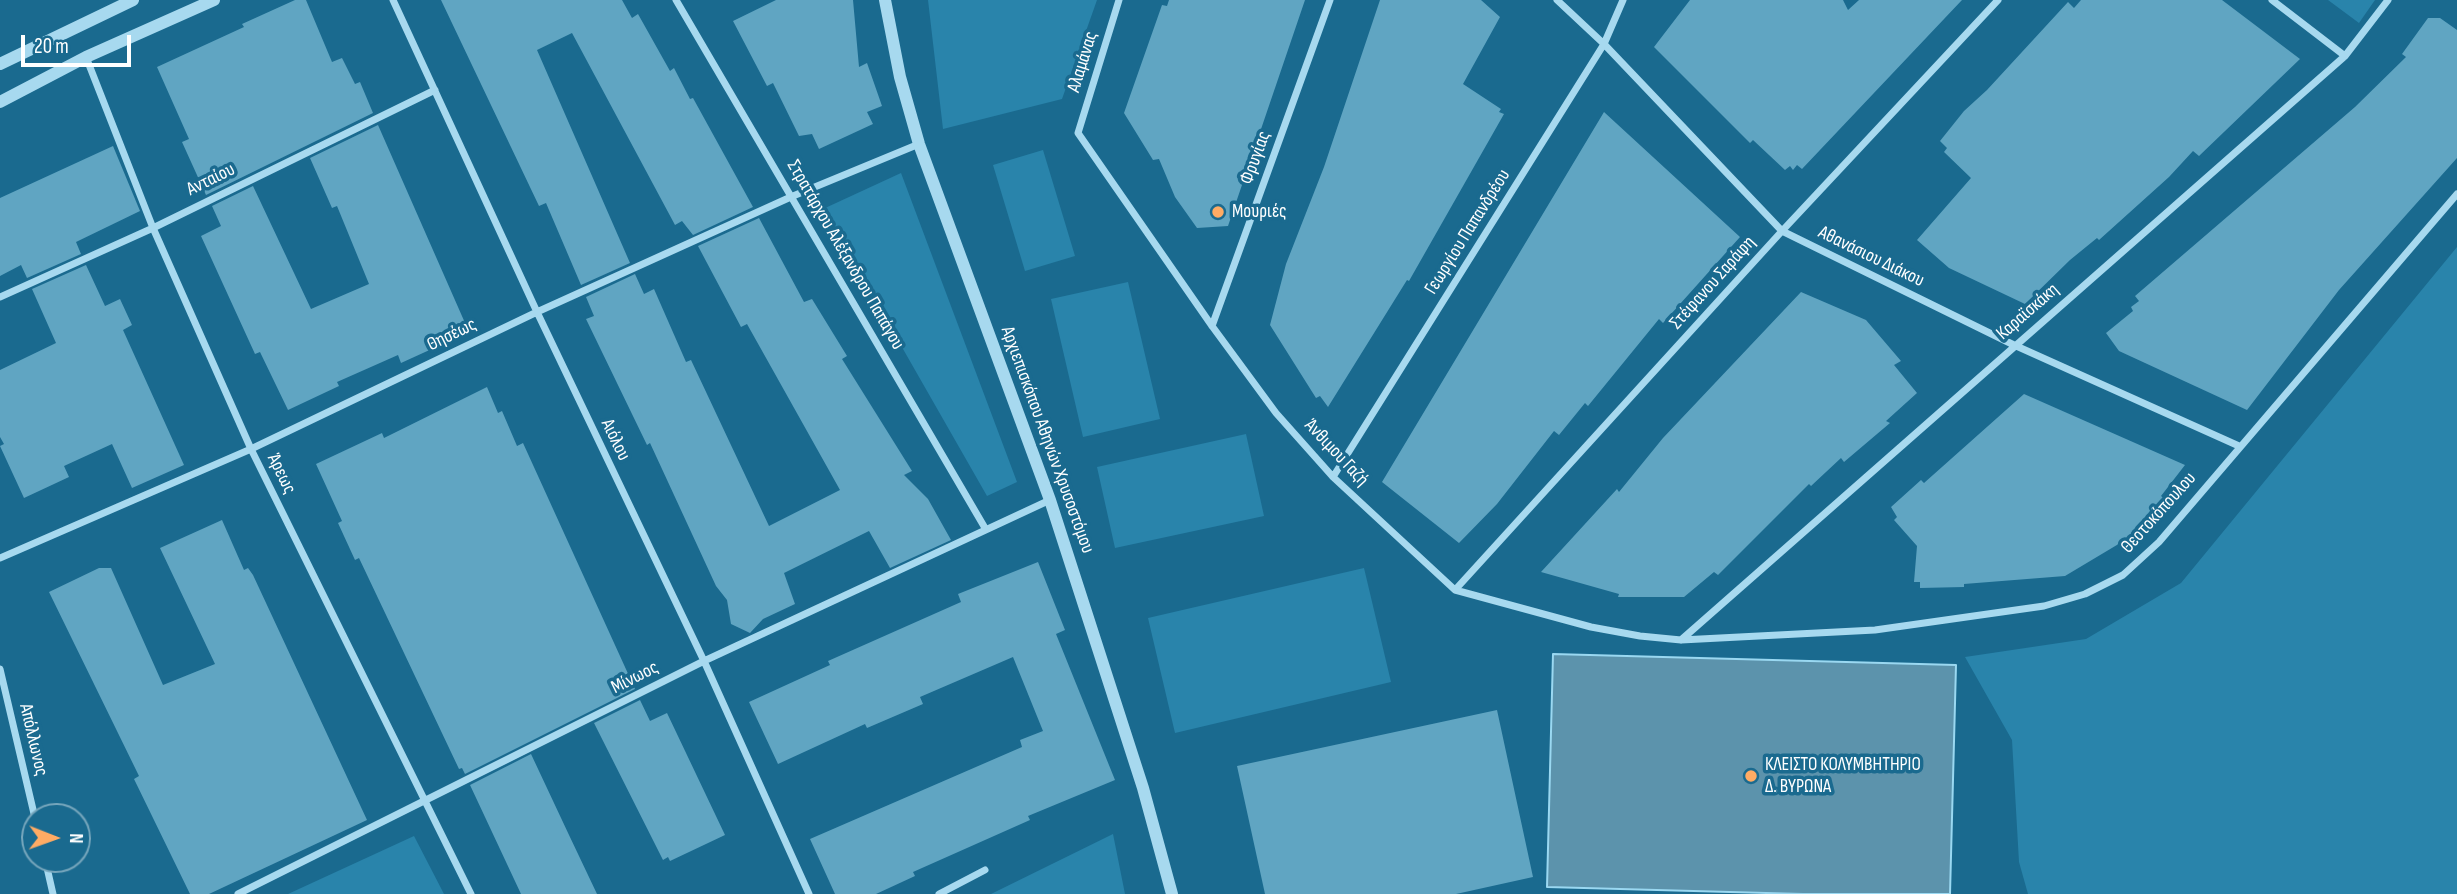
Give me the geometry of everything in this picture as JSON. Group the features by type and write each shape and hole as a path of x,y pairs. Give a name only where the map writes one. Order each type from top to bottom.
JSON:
{"street":[{"path":"2,58 133,0"},
{"path":"0,102 86,57 214,0"},
{"name":"Αιόλου","path":"393,0 537,312 704,661 809,894"},
{"name":"Στρατάρχου Αλέξανδρου Παπάγου","path":"676,0 985,528"},
{"name":"Αρχιεπισκόπου Αθηνών Χρυσοστόμου","path":"885,0 900,77 919,144 1050,500 1140,779 1171,894"},
{"name":"Αλαμάνας","path":"1078,132 1119,0"},
{"name":"Φρυγίας","path":"1212,326 1330,0"},
{"name":"Αθανάσιου Διάκου","path":"1557,0 1604,44 1782,231 2014,345 2239,446"},
{"name":"Γεωργίου Παπανδρέου","path":"1333,477 1604,44 1623,0"},
{"name":"Στέφανου Σαράφη","path":"1455,590 1782,231 1998,0"},
{"path":"2272,0 2345,56"},
{"name":"Καραϊσκάκη","path":"1681,640 2345,56 2388,0"},
{"name":"Άρεως","path":"86,57 153,228 251,449 471,894"},
{"name":"Ανταίου","path":"0,297 153,228 435,90"},
{"name":"Άνθιμου Γαζή","path":"1078,132 1212,326 1276,413 1333,477 1455,590 1591,627 1681,640"},
{"name":"Θησέως","path":"0,558 251,449 537,312 793,196 919,144"},
{"name":"Θεοτοκόπουλου","path":"1681,640 1875,630 2044,606 2085,594 2123,575 2159,542 2457,194"},
{"name":"Μίνωος","path":"238,894 704,661 1050,500"},
{"name":"Απόλλωνος","path":"0,669 31,803"},
{"path":"939,894 985,870"},
{"path":"48,873 53,894"}],"shaded area":[{"path":"928,0 1097,0 1062,99 943,129"},
{"path":"2328,0 2375,0 2359,23"},
{"path":"1043,150 1075,256 1025,271 993,165"},
{"path":"901,173 1017,482 987,496 823,209"},
{"path":"2457,247 2457,894 2028,894 2019,862 2012,740 1965,657 2086,639 2181,583"},
{"path":"1128,282 1160,419 1083,437 1051,299"},
{"path":"1246,434 1264,516 1115,548 1097,467"},
{"path":"1364,568 1391,682 1175,733 1148,618"},
{"name":"ΚΛΕΙΣΤΟ ΚΟΛΥΜΒΗΤΗΡΙΟ Δ. ΒΥΡΩΝΑ","path":"1553,654 1956,665 1950,894 1803,894 1547,887"},
{"path":"1113,834 1125,894 991,894"},
{"path":"414,836 444,894 288,894"}],"building":[{"path":"295,0 306,0 332,62 342,58 355,84 360,82 373,113 206,195 182,142 189,139 157,67"},
{"path":"441,0 622,0 632,18 638,14 670,71 674,68 690,99 693,98 753,207 693,235 682,221 675,225 572,33 537,50 630,263 581,285 546,203 539,206"},
{"path":"776,0 853,0 859,67 867,63 882,106 867,112 873,124 819,149 812,134 799,136 773,83 767,86 733,21"},
{"path":"1169,0 1305,0 1228,226 1197,228 1175,197 1159,159 1153,160 1124,113 1162,5 1167,6"},
{"path":"1380,0 1481,0 1500,17 1463,84 1501,109 1499,112 1504,114 1409,281 1407,280 1328,407 1320,396 1316,398 1270,325 1286,264 1324,167"},
{"path":"1690,0 1843,0 1848,10 1859,0 1962,0 1802,169 1797,165 1793,170 1790,166 1785,170 1753,140 1750,143 1654,47"},
{"path":"2081,0 2222,0 2300,59 2199,156 2193,151 2169,177 2099,240 2097,238 2070,260 2025,304 1949,268 1917,240 1971,178 1944,152 1947,148 1940,141 1964,111 1987,90 2068,2 2074,8"},
{"path":"2428,18 2440,18 2457,30 2457,158 2339,290 2247,410 2119,351 2106,333 2133,311 2131,307 2139,301 2135,296 2355,107 2406,57 2402,54"},
{"path":"1604,112 1740,237 1663,323 1659,319 1588,406 1585,403 1559,435 1554,431 1497,504 1459,543 1382,482"},
{"path":"378,125 469,332 401,363 398,355 337,382 339,386 288,410 260,352 255,354 201,236 221,226 212,206 253,186 311,309 369,284 337,206 332,208 310,158"},
{"path":"113,146 140,211 76,242 81,254 27,278 21,265 0,276 0,198"},
{"path":"759,218 804,302 812,299 847,356 842,359 912,471 904,475 928,499 951,540 890,568 869,531 784,573 795,604 763,619 750,633 731,624 727,600 716,586 650,443 647,445 586,319 594,316 586,297 635,274 644,294 654,289 686,362 691,360 769,526 840,490 747,324 741,327 698,246"},
{"path":"86,265 105,306 120,299 132,325 123,330 184,465 132,488 112,444 64,466 69,477 24,498 0,446 4,444 0,437 0,370 56,343 32,289"},
{"path":"1801,292 1866,320 1901,361 1894,365 1917,393 1886,421 1890,423 1844,462 1841,458 1811,486 1809,484 1718,575 1714,572 1684,597 1618,597 1619,594 1541,572 1617,489 1619,492 1663,438"},
{"path":"487,387 498,413 502,411 517,446 523,443 635,689 465,774 462,768 459,769 359,558 355,560 338,523 342,521 316,464 382,433 384,438"},
{"path":"2024,394 2185,465 2161,496 2168,502 2142,530 2065,576 1964,584 1964,587 1920,588 1920,582 1914,582 1917,546 1894,520 1897,517 1891,507 1921,480 1924,483"},
{"path":"222,520 244,570 248,568 253,575 367,820 209,894 190,894 134,779 139,776 49,592 99,568 111,568 163,685 215,664 160,548"},
{"path":"1038,562 1065,630 1056,634 1115,780 1028,816 1030,820 913,872 915,876 876,894 835,894 810,839 1022,747 1020,740 1043,731 1013,657 920,697 923,704 867,728 865,724 778,764 749,702 830,665 828,661 961,602 958,594"},
{"path":"640,700 650,721 667,713 725,835 670,861 668,857 663,860 594,723"},
{"path":"1497,710 1533,877 1456,894 1265,894 1237,766"},
{"path":"531,754 597,894 521,894 470,785"}],"place":[{"name":"Μουριές","path":"1218,212"},
{"name":"ΚΛΕΙΣΤΟ ΚΟΛΥΜΒΗΤΗΡΙΟ Δ. ΒΥΡΩΝΑ","path":"1751,776"}]}
